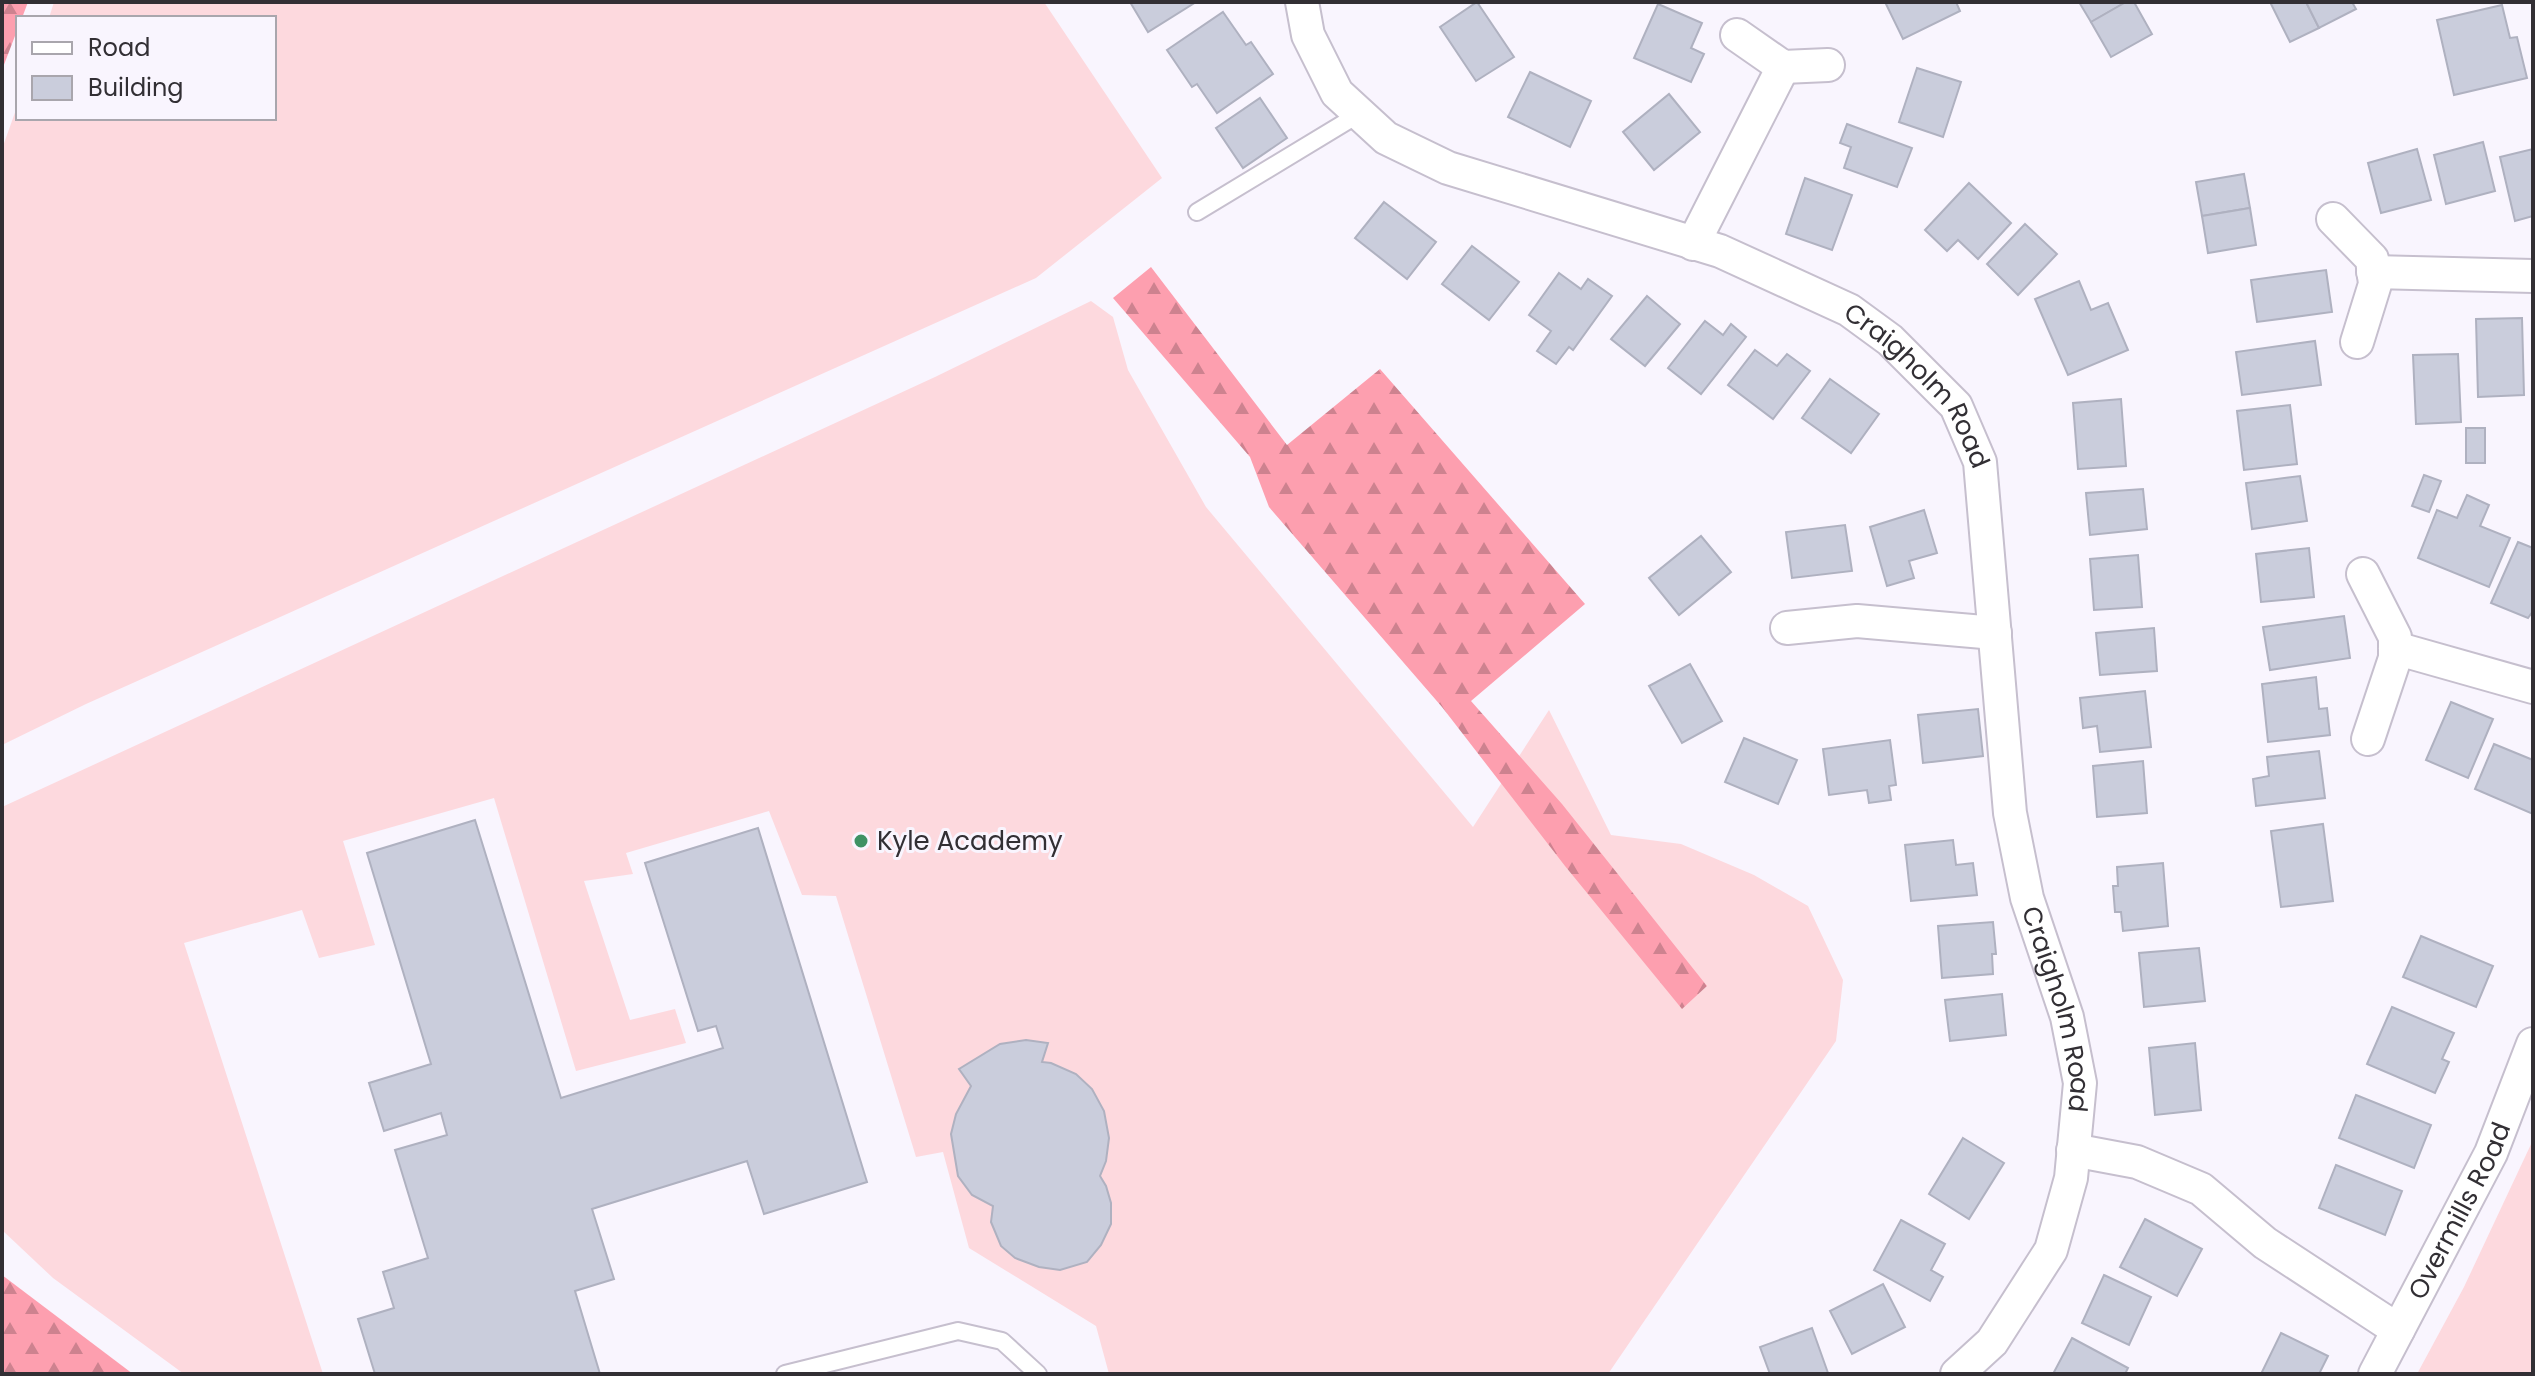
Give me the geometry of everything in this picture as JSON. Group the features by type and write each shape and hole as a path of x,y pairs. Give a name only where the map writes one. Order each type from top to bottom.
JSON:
{"street":[{"path":"1302,2 1308,35 1337,93 1359,114"},
{"path":"1737,35 1783,67 1828,65"},
{"path":"1693,244 1783,67"},
{"name":"Craigholm Road","path":"1359,114 1386,138 1448,168 1720,251 1849,310 1890,340 1956,406 1980,462 2010,813 2027,898 2067,1017 2080,1083 2071,1178 2051,1250 1992,1342 1957,1374"},
{"path":"2333,219 2372,259 2375,284 2357,342"},
{"path":"2373,272 2533,276"},
{"path":"2363,574 2395,637 2395,658 2368,739"},
{"path":"1787,628 1857,621 1995,633"},
{"path":"2395,648 2533,687"},
{"name":"Overmills Road","path":"2375,1374 2491,1153 2533,1044"},
{"name":"Craigholm Road","path":"2073,1150 2137,1162 2201,1189 2265,1243 2398,1330"}],"lane":[{"path":"1197,212 1359,114"},
{"path":"785,1374 958,1331 1002,1341 1038,1374"}],"shaded area":[{"path":"54,2 1044,2 1162,178 1036,278 86,704 2,745 2,149 16,110 16,120 276,120 276,16 50,16"},
{"name":"Kyle Academy","path":"1091,301 1113,317 1128,370 1206,507 1473,827 1549,710 1611,835 1681,844 1754,875 1808,906 1843,980 1836,1041 1608,1374 1109,1374 1096,1326 969,1248 943,1152 916,1157 836,896 802,895 769,811 626,853 633,874 584,881 630,1020 675,1009 686,1043 576,1071 494,798 343,841 375,945 319,958 302,910 184,943 323,1374 184,1374 53,1278 2,1230 2,807 935,377"},
{"path":"2533,1140 2533,1374 2417,1374 2464,1287"}],"green space":[{"path":"2,2 28,2 23,16 16,16 16,33 2,70"},
{"path":"1151,267 1287,445 1380,369 1585,604 1471,701 1562,804 1707,986 1682,1009 1565,866 1442,707 1269,507 1250,457 1113,298"},
{"path":"2,1275 133,1374 2,1374"}],"building":[{"path":"1130,2 1196,2 1148,32"},
{"path":"1477,2 1514,57 1476,81 1440,27"},
{"path":"1885,2 1956,2 1960,11 1903,39"},
{"path":"2079,2 2126,2 2091,22"},
{"path":"2126,2 2134,2 2152,34 2111,57 2091,22"},
{"path":"2270,2 2306,2 2319,28 2290,42"},
{"path":"2306,2 2352,2 2356,9 2319,28"},
{"path":"1658,4 1702,23 1691,48 1704,54 1691,82 1634,58"},
{"path":"2502,5 2510,38 2517,37 2527,78 2454,95 2437,20"},
{"path":"1223,12 1246,45 1251,42 1273,74 1217,113 1197,84 1192,87 1167,50"},
{"path":"1917,68 1961,82 1943,137 1899,122"},
{"path":"1530,72 1591,101 1570,147 1508,117"},
{"path":"1669,94 1700,132 1654,170 1623,132"},
{"path":"1260,98 1287,138 1243,168 1216,128"},
{"path":"1847,124 1912,148 1897,187 1844,168 1851,147 1840,143"},
{"path":"2483,142 2495,191 2446,204 2434,155"},
{"path":"2417,149 2431,200 2381,213 2368,163"},
{"path":"2533,149 2533,216 2515,221 2500,157"},
{"path":"2244,174 2250,208 2202,216 2196,182"},
{"path":"1805,178 1852,195 1832,250 1786,234"},
{"path":"1969,183 2011,223 1978,259 1958,240 1947,251 1925,230"},
{"path":"1384,202 1436,242 1407,279 1355,238"},
{"path":"2250,208 2256,245 2208,253 2202,216"},
{"path":"2025,224 2057,254 2018,295 1987,264"},
{"path":"1472,246 1519,282 1489,320 1442,284"},
{"path":"2326,270 2332,312 2257,322 2251,280"},
{"path":"1559,273 1581,289 1588,279 1612,296 1573,350 1569,347 1556,364 1537,351 1551,331 1529,315"},
{"path":"2079,281 2091,310 2108,303 2128,350 2068,375 2035,299"},
{"path":"1647,296 1680,324 1645,366 1611,339"},
{"path":"2522,318 2524,395 2478,397 2476,319"},
{"path":"1705,321 1723,335 1731,324 1746,337 1701,394 1668,368"},
{"path":"2315,341 2321,385 2242,395 2236,352"},
{"path":"1755,350 1777,366 1787,354 1810,371 1773,419 1728,385"},
{"path":"2458,354 2461,422 2416,424 2413,355"},
{"path":"1830,379 1879,414 1851,453 1802,418"},
{"path":"2121,399 2126,466 2078,469 2073,403"},
{"path":"2290,405 2297,464 2244,470 2237,411"},
{"path":"2466,428 2485,428 2485,463 2466,463"},
{"path":"2424,475 2441,481 2429,512 2412,506"},
{"path":"2300,476 2307,521 2252,529 2246,483"},
{"path":"2143,489 2147,529 2090,535 2086,493"},
{"path":"2467,495 2489,505 2480,526 2510,538 2489,587 2418,558 2437,510 2457,518"},
{"path":"1924,510 1937,553 1909,561 1914,578 1887,586 1870,527"},
{"path":"1845,525 1852,571 1792,578 1786,532"},
{"path":"1701,536 1731,572 1679,615 1649,578"},
{"path":"2518,542 2533,548 2533,611 2528,618 2491,603"},
{"path":"2309,548 2314,597 2261,602 2256,554"},
{"path":"2138,555 2142,607 2094,610 2090,559"},
{"path":"2344,616 2350,658 2270,670 2263,627"},
{"path":"2154,628 2157,671 2100,675 2096,633"},
{"path":"1690,664 1722,721 1682,743 1649,686"},
{"path":"2316,677 2319,709 2327,708 2330,735 2268,742 2262,684"},
{"path":"2145,691 2151,747 2100,752 2097,726 2083,728 2080,698"},
{"path":"2451,702 2493,719 2468,778 2426,760"},
{"path":"1978,709 1983,756 1923,763 1918,715"},
{"path":"1744,738 1797,760 1778,804 1725,782"},
{"path":"1890,740 1896,785 1889,786 1891,800 1869,803 1867,790 1829,795 1823,749"},
{"path":"2494,744 2533,760 2533,814 2475,789"},
{"path":"2319,751 2325,798 2256,806 2253,779 2269,776 2267,757"},
{"path":"2143,761 2147,813 2097,817 2093,766"},
{"path":"475,820 561,1098 723,1048 716,1026 698,1031 645,863 758,828 867,1182 764,1214 747,1161 592,1209 614,1279 575,1291 600,1374 375,1374 358,1319 394,1308 383,1272 428,1258 395,1150 447,1135 441,1113 384,1131 369,1083 431,1064 367,853"},
{"path":"2323,824 2333,901 2281,907 2271,831"},
{"path":"1953,840 1956,865 1973,863 1977,895 1911,901 1905,845"},
{"path":"2163,863 2168,926 2123,931 2121,912 2115,912 2113,886 2118,886 2117,867"},
{"path":"1993,922 1996,954 1992,954 1993,974 1942,978 1938,926"},
{"path":"2421,936 2493,966 2476,1007 2403,977"},
{"path":"2199,948 2205,1001 2144,1007 2139,953"},
{"path":"2002,994 2006,1035 1950,1041 1945,1000"},
{"path":"2392,1007 2454,1033 2442,1059 2449,1062 2435,1093 2367,1064"},
{"path":"1026,1040 1048,1043 1042,1062 1076,1074 1092,1089 1104,1111 1109,1138 1100,1176 1111,1203 1111,1224 1101,1245 1087,1262 1060,1270 1039,1267 1015,1258 1001,1246 991,1222 993,1206 972,1195 958,1176 951,1134 956,1114 971,1086 959,1069 1000,1044"},
{"path":"2195,1043 2201,1110 2155,1115 2149,1048"},
{"path":"2356,1095 2431,1125 2414,1168 2339,1138"},
{"path":"1963,1138 2004,1163 1969,1219 1929,1194"},
{"path":"2336,1165 2402,1191 2385,1235 2319,1208"},
{"path":"2145,1219 2202,1249 2177,1296 2120,1267"},
{"path":"1901,1220 1945,1244 1931,1270 1943,1277 1930,1301 1874,1270"},
{"path":"2104,1275 2151,1297 2129,1345 2082,1323"},
{"path":"1883,1284 1905,1327 1852,1354 1830,1311"},
{"path":"1812,1328 1828,1373 1770,1374 1760,1347"},
{"path":"2281,1333 2328,1356 2319,1374 2261,1374"},
{"path":"2072,1338 2128,1368 2125,1374 2053,1374"}],"place":[{"name":"Kyle Academy","path":"861,841"}]}
